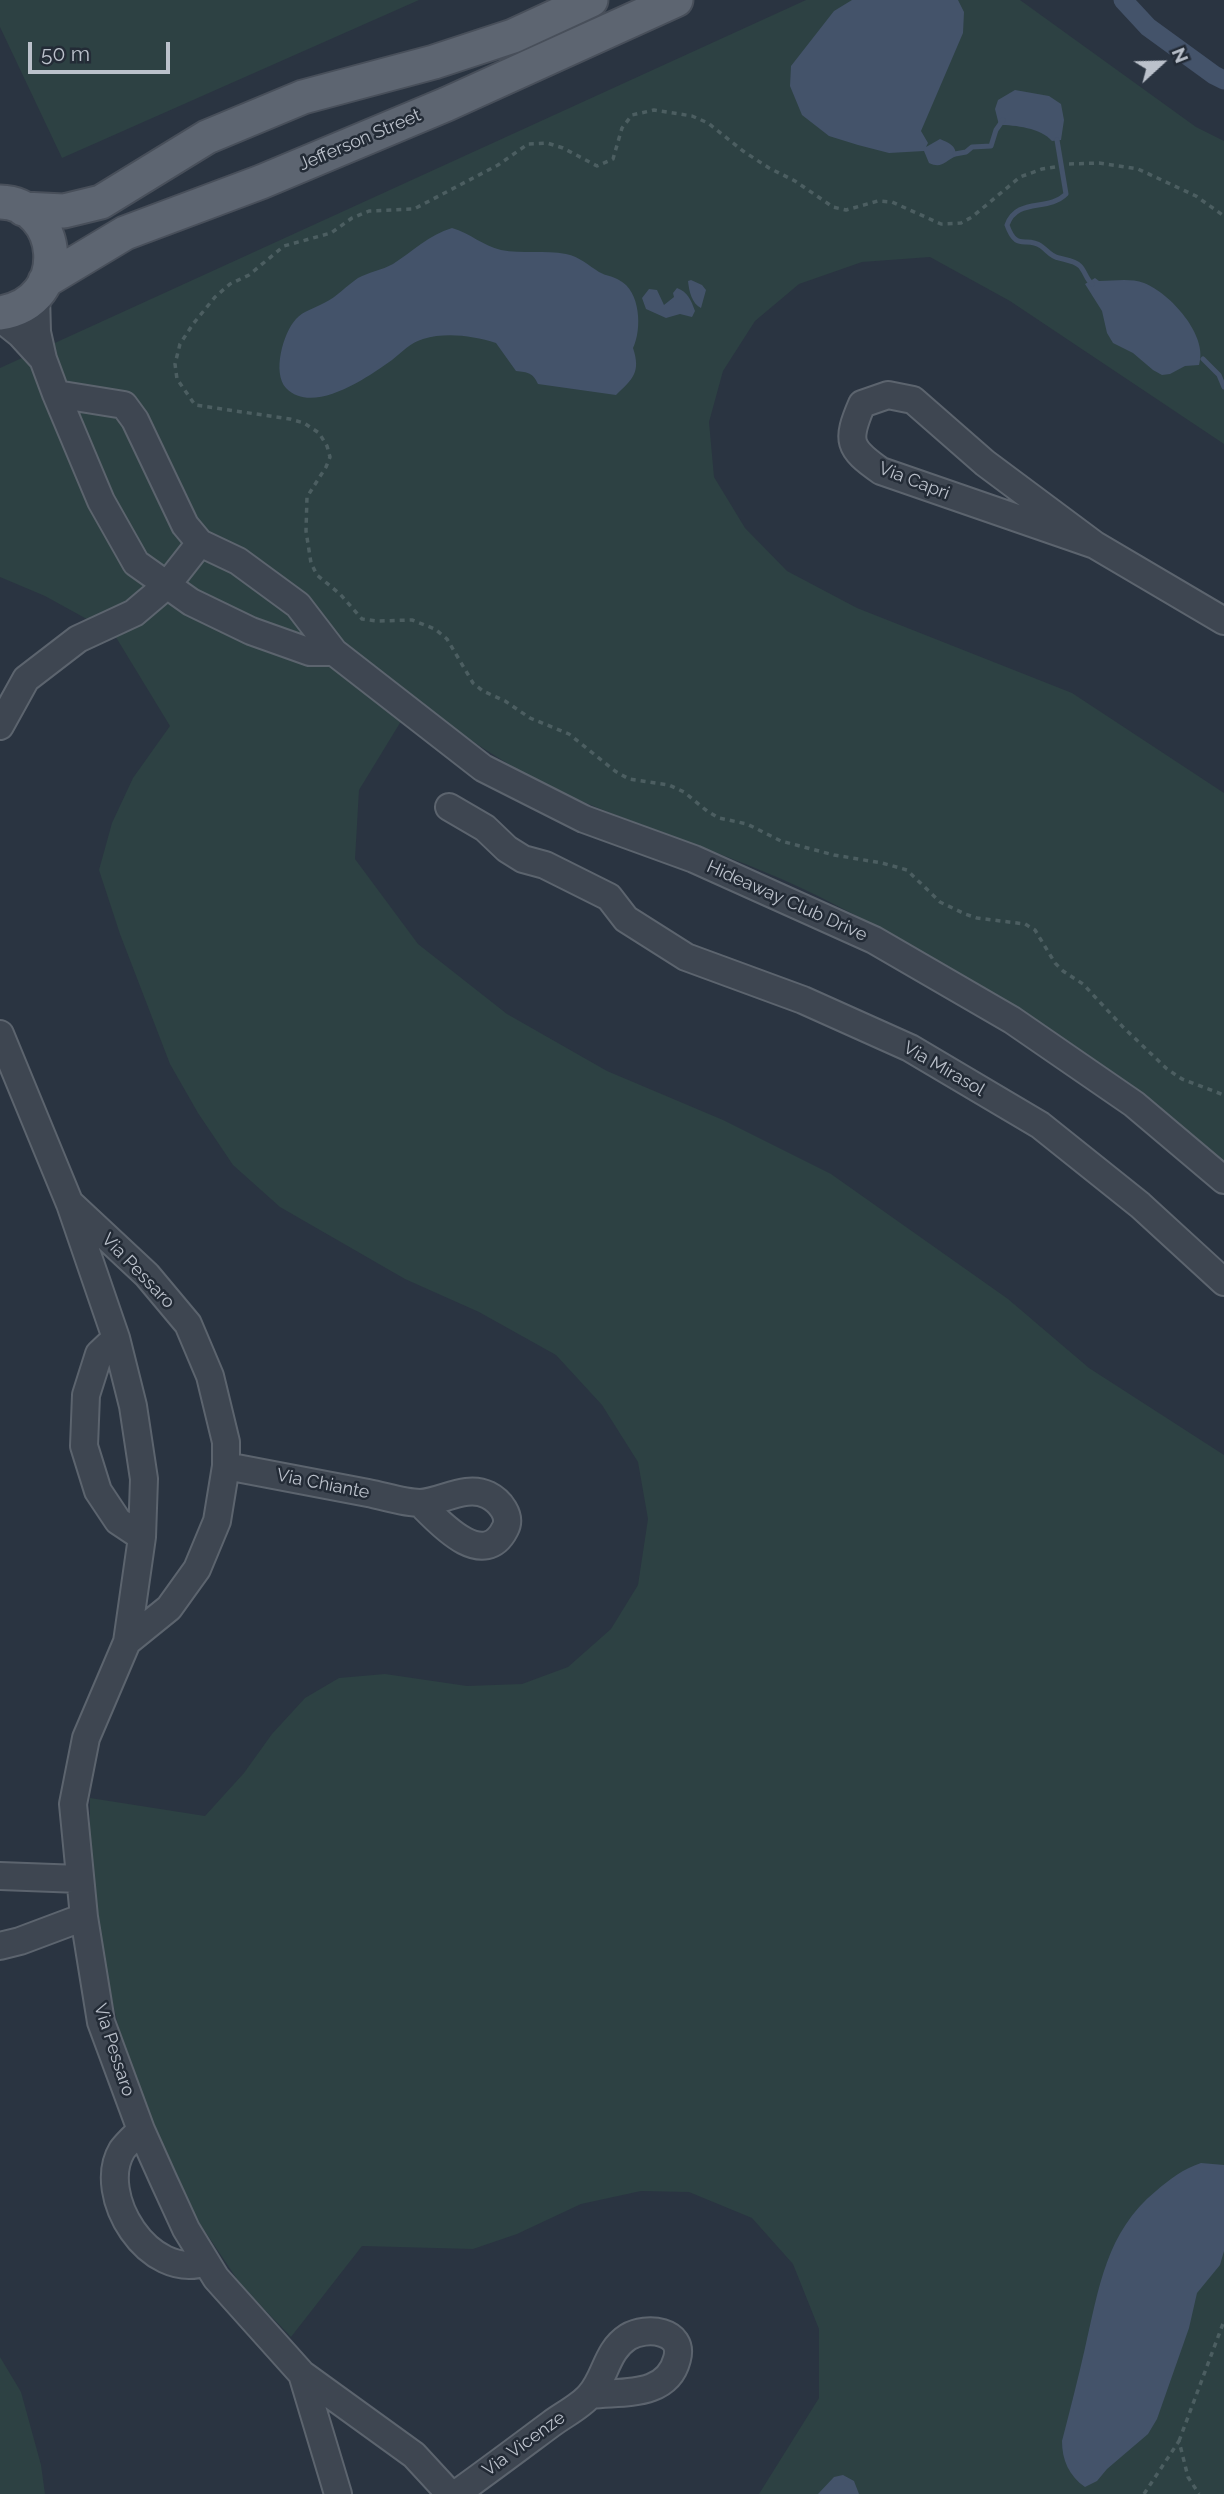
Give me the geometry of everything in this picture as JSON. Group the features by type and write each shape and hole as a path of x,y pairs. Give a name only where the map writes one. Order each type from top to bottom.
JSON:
{"main road":[{"path":"7,202 64,211 101,202 207,136 303,97 434,62 513,36 591,0"},
{"name":"Jefferson Street","path":"0,315 30,302 40,288 125,233 261,182 447,104 676,0"},
{"path":"7,202 37,220 47,235 51,253 50,271 40,288"}],"street":[{"path":"40,288 37,332 55,394 101,501 136,563 191,601 251,631 310,652 334,652"},
{"path":"0,315 43,359"},
{"name":"Hideaway Club Drive","path":"55,394 124,405 135,420 185,525 200,543 238,561 298,605 334,652 483,768 584,818 694,859 874,940 1012,1020 1134,1104 1224,1180"},
{"name":"Via Capri","path":"1096,545 881,471 858,455 854,442 851,430 862,404 888,395 913,400 985,463 1096,545 1224,621"},
{"path":"0,726 26,679 78,639 134,613 167,585 200,543"},
{"name":"Via Mirasol","path":"449,807 485,828 507,849 523,859 545,864 609,897 626,919 686,957 803,1000 910,1048 1040,1125 1140,1205 1224,1282"},
{"name":"Via Pessaro","path":"0,1034 71,1204 116,1338 133,1406 144,1479 142,1537 127,1642 86,1738 73,1804 84,1917 101,2022 141,2130 186,2229 216,2278 302,2374 414,2455 450,2494"},
{"name":"Via Pessaro","path":"71,1204 147,1275 188,1324 209,1376 226,1442 226,1466 217,1521 197,1569 169,1608 127,1642"},
{"path":"116,1338 99,1354 86,1395 84,1446 99,1491 118,1521 142,1537"},
{"name":"Via Chiante","path":"226,1466 420,1503"},
{"path":"0,1876 80,1879"},
{"path":"0,1945 20,1941 84,1917"},
{"path":"141,2130 122,2151 117,2171 116,2191 123,2214 144,2246 163,2259 186,2266 206,2262"},
{"name":"Via Pessaro","path":"302,2374 338,2494"},
{"name":"Via Vicenze","path":"456,2494 591,2395"}],"path":[{"path":"1055,167 1020,177 961,223 940,224 892,202 878,201 846,210 833,207 743,151 708,123 692,116 654,110 644,112 625,122 613,159 605,164 597,166 563,148 547,143 528,144 498,165 414,209 369,211 352,218 331,233 284,246 248,275 230,284 209,303 180,344 175,364 177,379 195,405 290,419 304,423 319,433 330,457 307,497 305,521 310,563 317,575 340,594 362,619 412,620 435,629 447,639 473,683 483,691 530,718 569,734 629,779 669,785 684,792 719,818 747,824 781,841 834,856 882,863 907,870 940,902 965,914 977,918 1025,923 1035,930 1055,963 1083,984 1167,1069 1182,1079 1224,1095"},
{"path":"1069,164 1099,163 1138,169 1196,197 1224,216"},
{"path":"1144,2494 1179,2441 1224,2321"},
{"path":"1179,2441 1188,2477 1199,2494"}],"green space":[{"path":"0,0 419,0 62,158 0,27"},
{"path":"806,0 1020,0 1196,127 1224,141 1224,444 1010,301 930,257 862,262 799,284 755,321 723,371 709,422 714,477 745,528 787,571 857,608 1072,693 1224,793 1224,1162 1089,1056 1009,1003 916,948 793,884 586,803 540,782 476,743 414,700 359,790 355,859 418,944 507,1014 607,1071 723,1120 831,1174 1008,1299 1089,1368 1224,1455 1224,2494 759,2494 819,2398 819,2329 793,2264 752,2218 689,2192 641,2191 581,2204 517,2234 473,2249 362,2246 291,2337 241,2285 196,2218 151,2119 119,2029 104,1966 90,1841 90,1798 205,1816 305,1698 339,1678 385,1674 467,1686 522,1684 568,1667 611,1629 638,1585 648,1519 638,1462 602,1405 556,1355 479,1312 405,1279 280,1207 233,1165 198,1113 170,1064 120,934 99,870 112,823 133,778 170,726 114,634 45,596 0,577 0,368"},
{"path":"0,2357 21,2392 41,2465 45,2494 0,2494"}],"water":[{"path":"852,0 958,0 964,12 963,33 921,131 928,143 926,147 940,139 953,147 956,156 943,164 929,163 924,151 889,153 829,136 802,115 790,86 791,66 834,11"},
{"path":"1015,90 1049,96 1061,104 1064,120 1061,140 1052,141 1027,128 999,125 995,109 998,100"},
{"path":"452,228 501,250 571,255 626,285 638,311 638,331 633,348 636,369 627,384 616,395 538,384 530,374 516,371 496,343 451,335 418,341 355,384 325,396 297,396 286,388 280,373 281,353 291,325 299,316 333,298 358,278 393,264 428,239"},
{"path":"1095,278 1099,281 1139,281 1165,296 1193,329 1201,354 1199,365 1185,366 1162,375 1133,353 1113,343 1107,333 1102,311 1085,284"},
{"path":"691,280 706,290 701,308 695,304 689,289 688,281"},
{"path":"677,288 690,300 695,311 692,317 680,314 666,318 646,309 642,298 649,289 657,290 664,305 674,297 673,293"},
{"path":"1201,2163 1224,2165 1224,2251 1220,2265 1197,2293 1189,2328 1157,2419 1148,2434 1097,2481 1085,2487 1068,2467 1063,2455 1062,2441 1107,2262 1126,2224 1139,2207 1172,2178"},
{"path":"843,2475 854,2481 859,2494 818,2494 834,2477"}],"waterway":[{"path":"1123,0 1148,27 1224,80"},
{"path":"955,154 966,152 972,147 991,146 996,130 1003,120"},
{"path":"1057,140 1066,194 1051,202 1018,211 1007,225 1014,239 1036,243 1054,256 1078,264 1092,284"},
{"path":"1203,359 1219,375 1224,387"}]}
